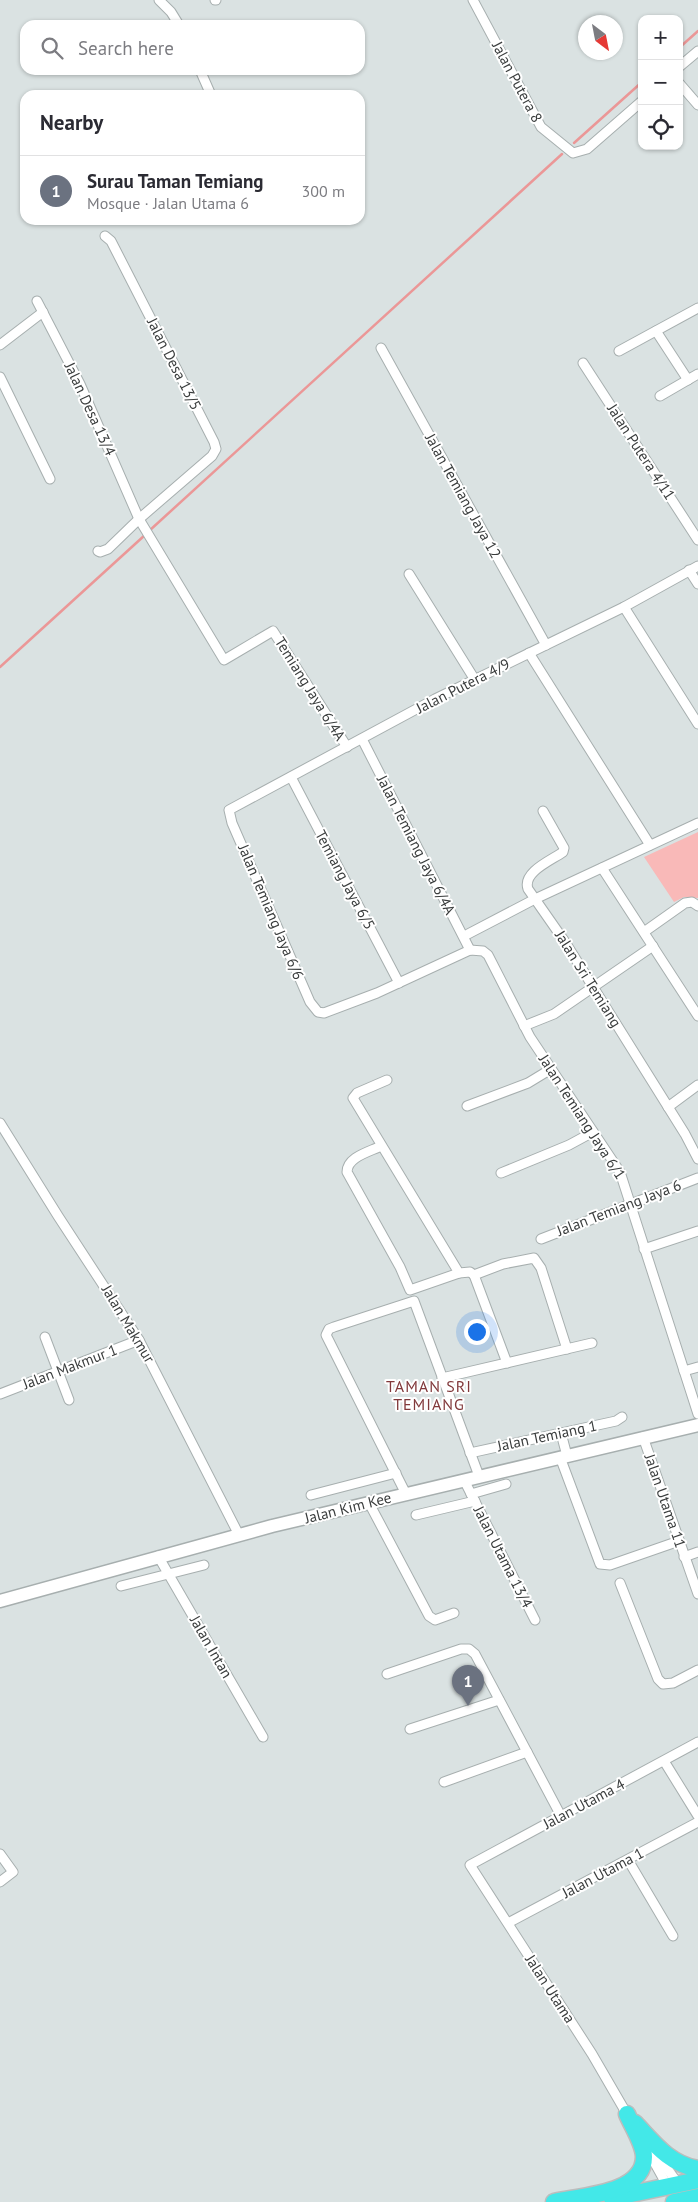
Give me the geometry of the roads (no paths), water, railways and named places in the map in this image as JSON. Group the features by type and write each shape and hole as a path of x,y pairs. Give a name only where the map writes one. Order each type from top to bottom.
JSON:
{"highway":[{"path":"627,2114 663,2154 685,2166 698,2169"},
{"path":"554,2202 625,2186 637,2176 643,2162 643,2152 627,2114"},
{"path":"593,2202 681,2197 698,2180"}],"street":[{"path":"160,0 176,20"},
{"name":"Jalan Putera 8","path":"473,0 542,127 573,153 587,149 638,104"},
{"path":"683,64 698,51"},
{"path":"202,75 209,90"},
{"path":"683,88 698,105"},
{"name":"Jalan Desa 13/5","path":"98,551 108,549 139,519 212,456 216,449 111,241 105,236"},
{"name":"Jalan Desa 13/4","path":"37,301 80,384 139,519 224,660 273,630"},
{"path":"619,351 698,308"},
{"path":"0,345 44,312"},
{"path":"656,331 688,380"},
{"name":"Jalan Temiang Jaya 12","path":"381,348 546,645"},
{"name":"Jalan Putera 4/11","path":"583,363 698,540"},
{"path":"660,396 698,374"},
{"path":"0,377 50,479"},
{"path":"694,568 698,584"},
{"name":"Jalan Putera 4/9","path":"229,810 475,680 624,607 694,568"},
{"path":"409,574 475,680"},
{"path":"624,607 698,724"},
{"name":"Temiang Jaya 6/4A","path":"273,630 347,747"},
{"path":"529,653 650,846"},
{"name":"Jalan Temiang Jaya 6/4A","path":"362,739 474,950"},
{"name":"Temiang Jaya 6/5","path":"291,777 399,983"},
{"name":"Jalan Temiang Jaya 6/6","path":"229,810 232,822 310,1002 318,1012 324,1013 399,983"},
{"name":"Jalan Sri Temiang","path":"543,811 564,848 563,852 530,875 527,885 668,1107 698,1159"},
{"path":"468,934 535,899 698,823"},
{"path":"602,868 698,1016"},
{"path":"644,932 685,903 692,902 698,906"},
{"path":"524,1026 554,1014 653,946"},
{"path":"399,983 474,950"},
{"name":"Jalan Temiang Jaya 6/1","path":"474,950 488,955 524,1026 620,1172 698,1414"},
{"path":"467,1106 528,1083 551,1069"},
{"path":"387,1080 356,1093 353,1098 459,1273"},
{"path":"668,1107 698,1085"},
{"name":"Jalan Makmur","path":"0,1123 139,1340 239,1535"},
{"path":"501,1173 569,1145 593,1132"},
{"path":"381,1146 351,1161 347,1166 347,1172 400,1267 410,1290 459,1273 470,1272 474,1275 508,1363"},
{"name":"Jalan Temiang Jaya 6","path":"541,1238 698,1178"},
{"path":"644,1249 698,1231"},
{"path":"474,1275 503,1264 534,1258 541,1268 567,1349"},
{"path":"406,1494 363,1405 327,1338 326,1332 334,1326 414,1301 479,1476"},
{"path":"45,1337 69,1400"},
{"name":"Jalan Makmur 1","path":"0,1394 139,1340"},
{"path":"442,1378 592,1343"},
{"path":"684,1371 698,1367"},
{"name":"Jalan Temiang 1","path":"470,1452 616,1421 622,1417"},
{"name":"Jalan Kim Kee","path":"0,1601 239,1535 698,1425"},
{"path":"561,1433 564,1456 600,1564 610,1565 679,1541"},
{"name":"Jalan Utama 11","path":"643,1437 698,1594"},
{"path":"312,1495 396,1473"},
{"name":"Jalan Utama 13/4","path":"464,1480 535,1620"},
{"name":"Jalan Utama 13/4","path":"473,1497 506,1484"},
{"path":"416,1515 473,1497"},
{"path":"369,1503 429,1616 436,1620 454,1612"},
{"path":"684,1556 698,1552"},
{"name":"Jalan Intan","path":"158,1556 263,1737"},
{"path":"121,1586 204,1565"},
{"path":"620,1583 653,1671 663,1684 673,1683 698,1670"},
{"path":"387,1674 461,1649 469,1649 475,1654 561,1816"},
{"path":"410,1729 499,1700"},
{"name":"Jalan Utama 4","path":"470,1865 698,1742"},
{"path":"444,1782 527,1752"},
{"path":"664,1761 698,1816"},
{"name":"Jalan Utama 1","path":"508,1923 698,1822"},
{"path":"0,1854 13,1872 0,1882"},
{"path":"628,1860 673,1936"},
{"name":"Jalan Utama","path":"470,1865 592,2054 627,2114 681,2197"}],"waterway":[{"path":"683,44 698,31"},
{"path":"574,143 638,86"},
{"path":"149,531 562,154"},
{"path":"0,667 145,535"}],"place":[{"name":"Surau Taman Temiang","path":"468,1706"}],"district":[{"name":"TAMAN SRI TEMIANG","path":"429,1395"}]}
